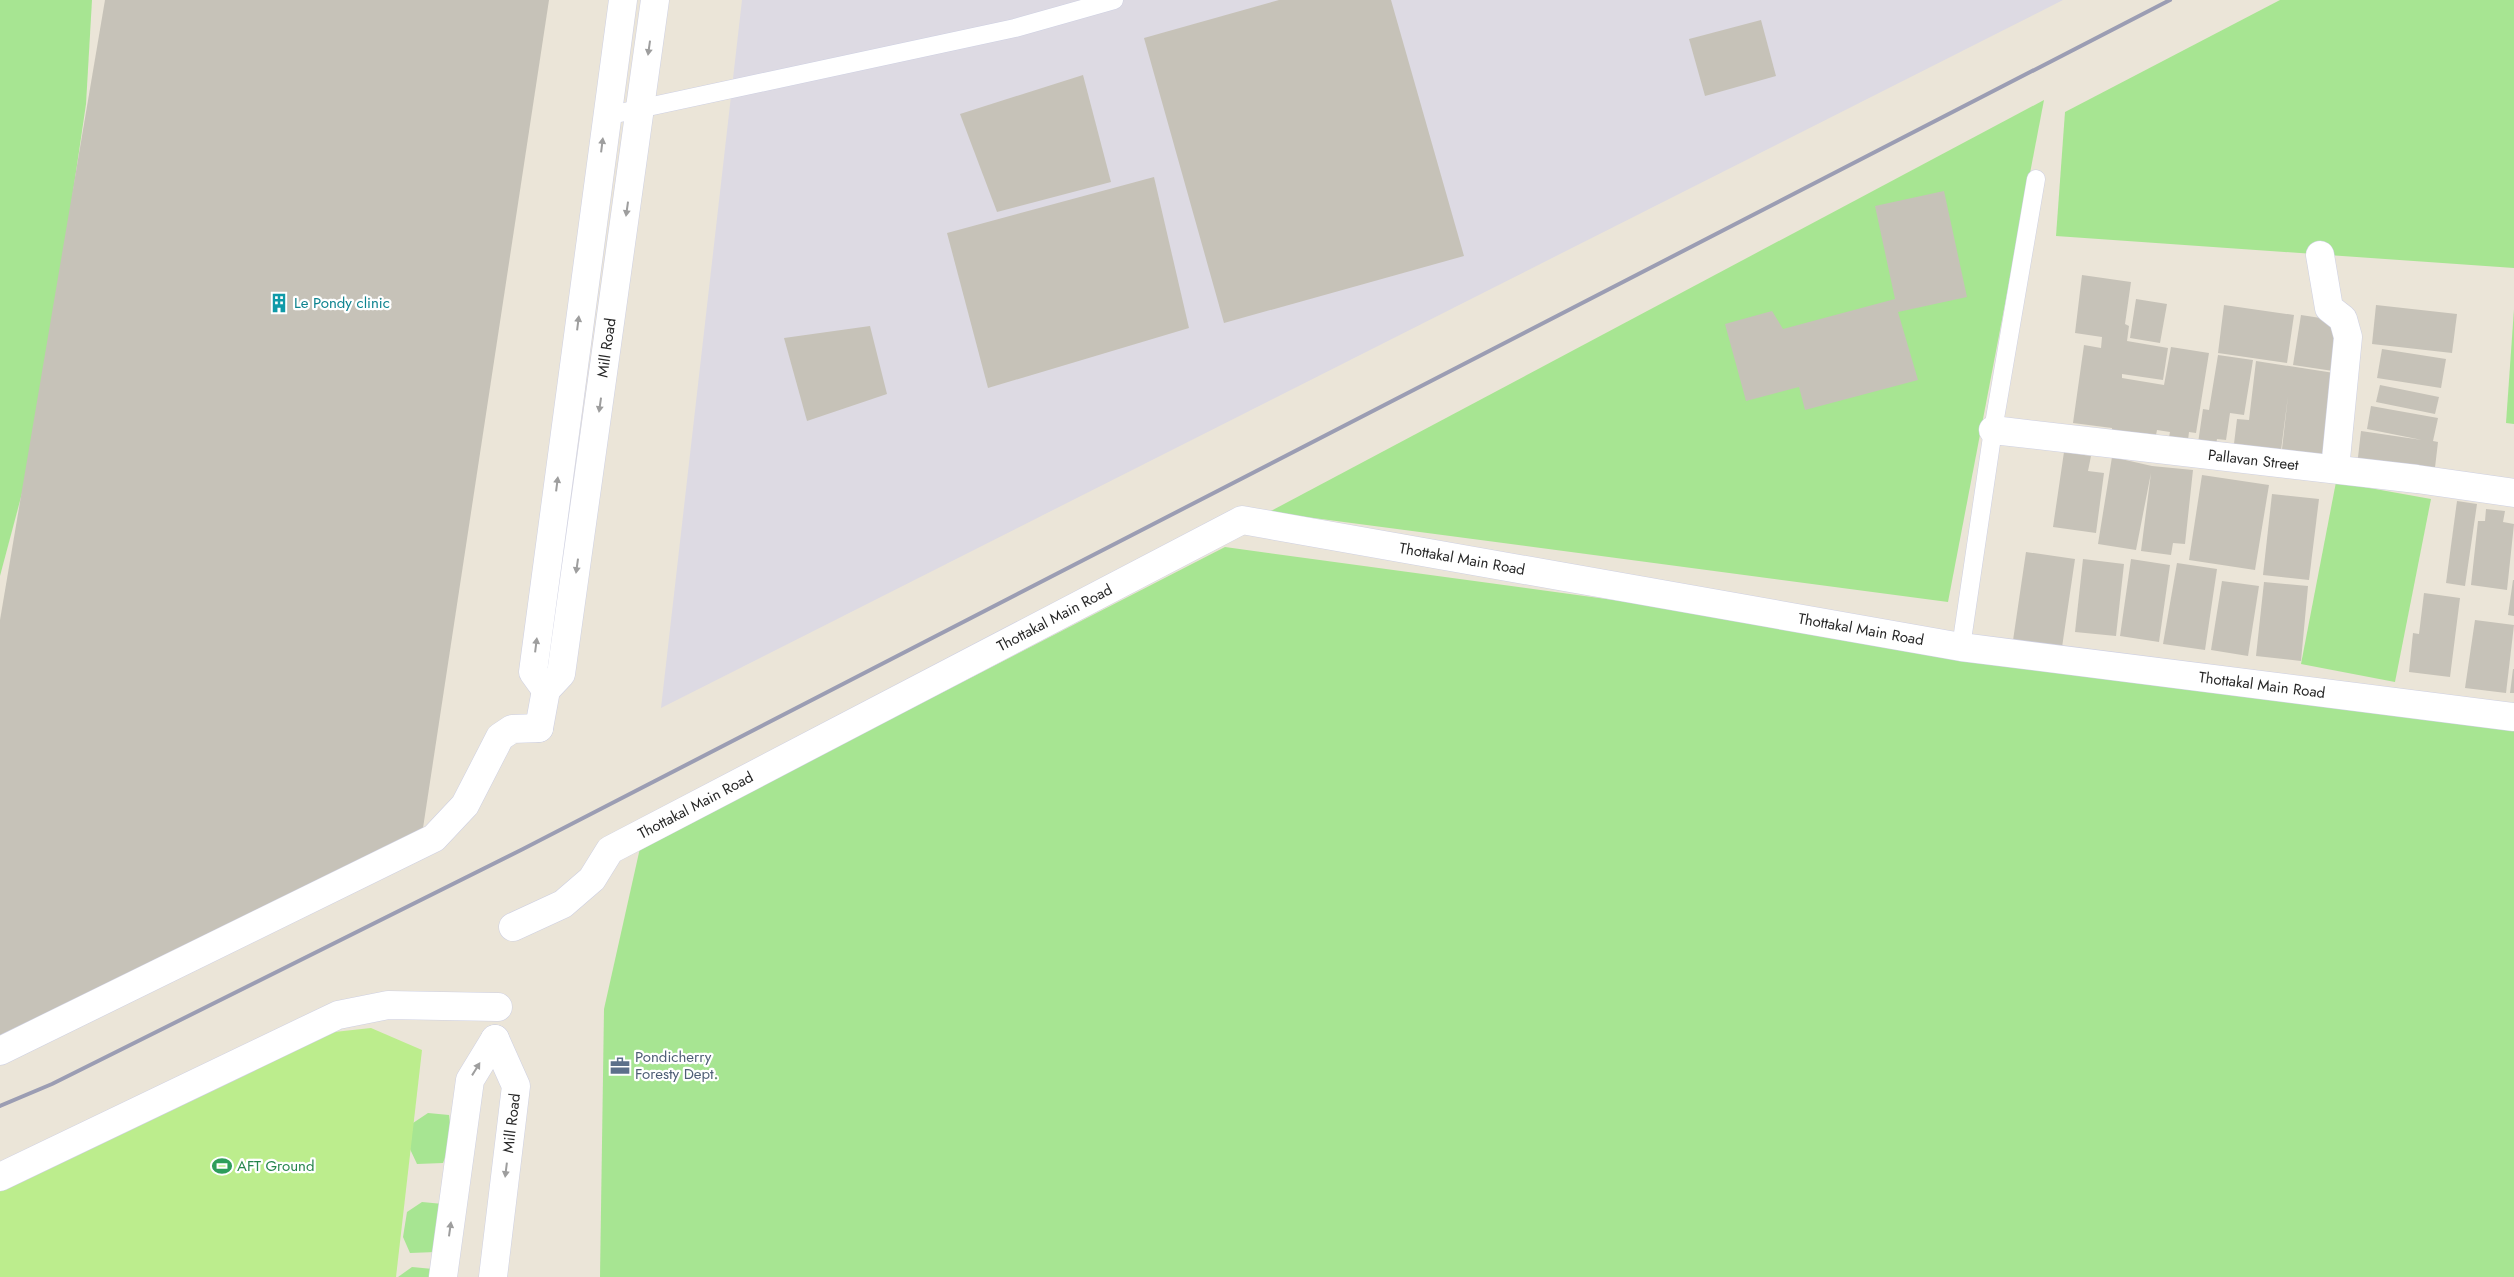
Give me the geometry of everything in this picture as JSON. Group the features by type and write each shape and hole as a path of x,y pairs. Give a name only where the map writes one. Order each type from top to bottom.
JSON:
{"street":[{"path":"546,690 533,672 623,0"},
{"name":"Mill Road","path":"0,1051 434,838 465,805 500,737 512,729 539,728 546,690 561,674 655,0"},
{"path":"2320,255 2329,308 2343,320 2348,338 2335,469"},
{"name":"Pallavan Street","path":"1993,430 2335,469 2514,493"},
{"name":"Thottakal Main Road","path":"513,927 563,904 592,879 610,850 1242,520 1961,647 2514,717"},
{"path":"0,1177 338,1016 388,1005 498,1007"},
{"name":"Mill Road","path":"443,1277 470,1080 495,1039 516,1086 493,1277"}],"lane":[{"path":"606,116 1015,28 1114,0"},
{"path":"1961,647 1993,430 2036,179"}],"shaded area":[{"path":"742,0 2063,0 661,708"}],"green space":[{"path":"0,0 92,0 86,104 37,437 0,576"},
{"path":"2280,0 2514,0 2514,268 2056,236 2065,112"},
{"path":"2044,100 1948,602 1269,512"},
{"path":"2514,309 2514,424 2506,423"},
{"path":"2336,482 2431,499 2395,682 2301,664"},
{"path":"1225,547 2514,723 2514,1277 600,1277 604,1009 640,848"},
{"name":"AFT Ground","path":"371,1028 422,1050 396,1277 0,1277 0,1183 316,1034"},
{"path":"428,1113 449,1115 452,1139 443,1163 417,1164 410,1149 413,1123"},
{"path":"422,1202 443,1204 436,1252 410,1253 403,1237 407,1212"},
{"path":"412,1267 433,1269 435,1277 398,1277"}],"building":[{"name":"Le Pondy clinic","path":"105,0 549,0 423,828 0,1037 0,620"},
{"path":"1279,0 1391,0 1464,256 1224,323 1144,38"},
{"path":"1761,20 1776,76 1705,96 1689,39"},
{"path":"1083,75 1111,182 997,212 960,114"},
{"path":"1154,177 1189,328 988,388 947,233"},
{"path":"1944,191 1967,297 1898,312 1918,380 1805,410 1799,387 1746,401 1725,324 1772,311 1783,329 1895,299 1875,206"},
{"path":"2082,275 2131,282 2125,324 2129,326 2127,341 2168,348 2163,380 2122,374 2122,378 2164,385 2171,347 2209,353 2196,433 2189,432 2188,440 2169,437 2170,432 2157,430 2156,435 2142,433 2141,436 2112,432 2112,428 2073,423 2084,345 2101,348 2102,337 2075,333"},
{"path":"2136,299 2167,304 2160,343 2130,338"},
{"path":"2224,305 2294,315 2287,363 2218,353"},
{"path":"2376,305 2457,314 2452,353 2372,344"},
{"path":"2301,315 2340,321 2333,371 2293,365"},
{"path":"870,326 887,394 807,421 784,338"},
{"path":"2382,349 2446,359 2441,388 2377,378"},
{"path":"2218,355 2253,360 2244,415 2230,413 2226,440 2217,439 2216,445 2198,443 2203,409 2209,410"},
{"path":"2256,361 2334,373 2323,463 2281,458 2288,396 2280,458 2233,452 2237,419 2249,420"},
{"path":"2380,385 2439,397 2435,414 2376,402"},
{"path":"2371,406 2438,418 2433,441 2438,442 2434,476 2357,466 2361,431 2422,440 2367,429"},
{"path":"2064,452 2091,456 2088,471 2104,473 2096,533 2053,527"},
{"path":"2112,457 2152,466 2193,470 2185,544 2173,543 2171,555 2141,551 2151,473 2136,550 2098,544"},
{"path":"2202,475 2269,485 2255,570 2189,560"},
{"path":"2272,494 2319,499 2309,580 2263,575"},
{"path":"2457,501 2477,504 2465,586 2446,583"},
{"path":"2486,509 2505,511 2503,522 2514,524 2507,590 2471,585 2478,521 2485,521"},
{"path":"2026,552 2075,559 2060,661 2011,654"},
{"path":"2083,559 2124,564 2116,636 2075,632"},
{"path":"2131,559 2170,565 2159,642 2120,636"},
{"path":"2177,563 2217,569 2205,650 2163,644"},
{"path":"2514,580 2514,616 2508,615"},
{"path":"2222,581 2259,586 2248,656 2211,650"},
{"path":"2264,582 2308,586 2301,661 2256,656"},
{"path":"2424,593 2460,598 2450,677 2409,672 2413,633 2419,634"},
{"path":"2475,620 2514,625 2506,693 2465,688"},
{"path":"2513,669 2514,693 2510,693"}],"railway":[{"path":"0,1106 52,1084 523,849 2170,0"}],"place":[{"name":"Le Pondy clinic","path":"279,303"},
{"name":"Pondicherry Foresty Dept.","path":"620,1066"},
{"name":"AFT Ground","path":"222,1166"}]}
